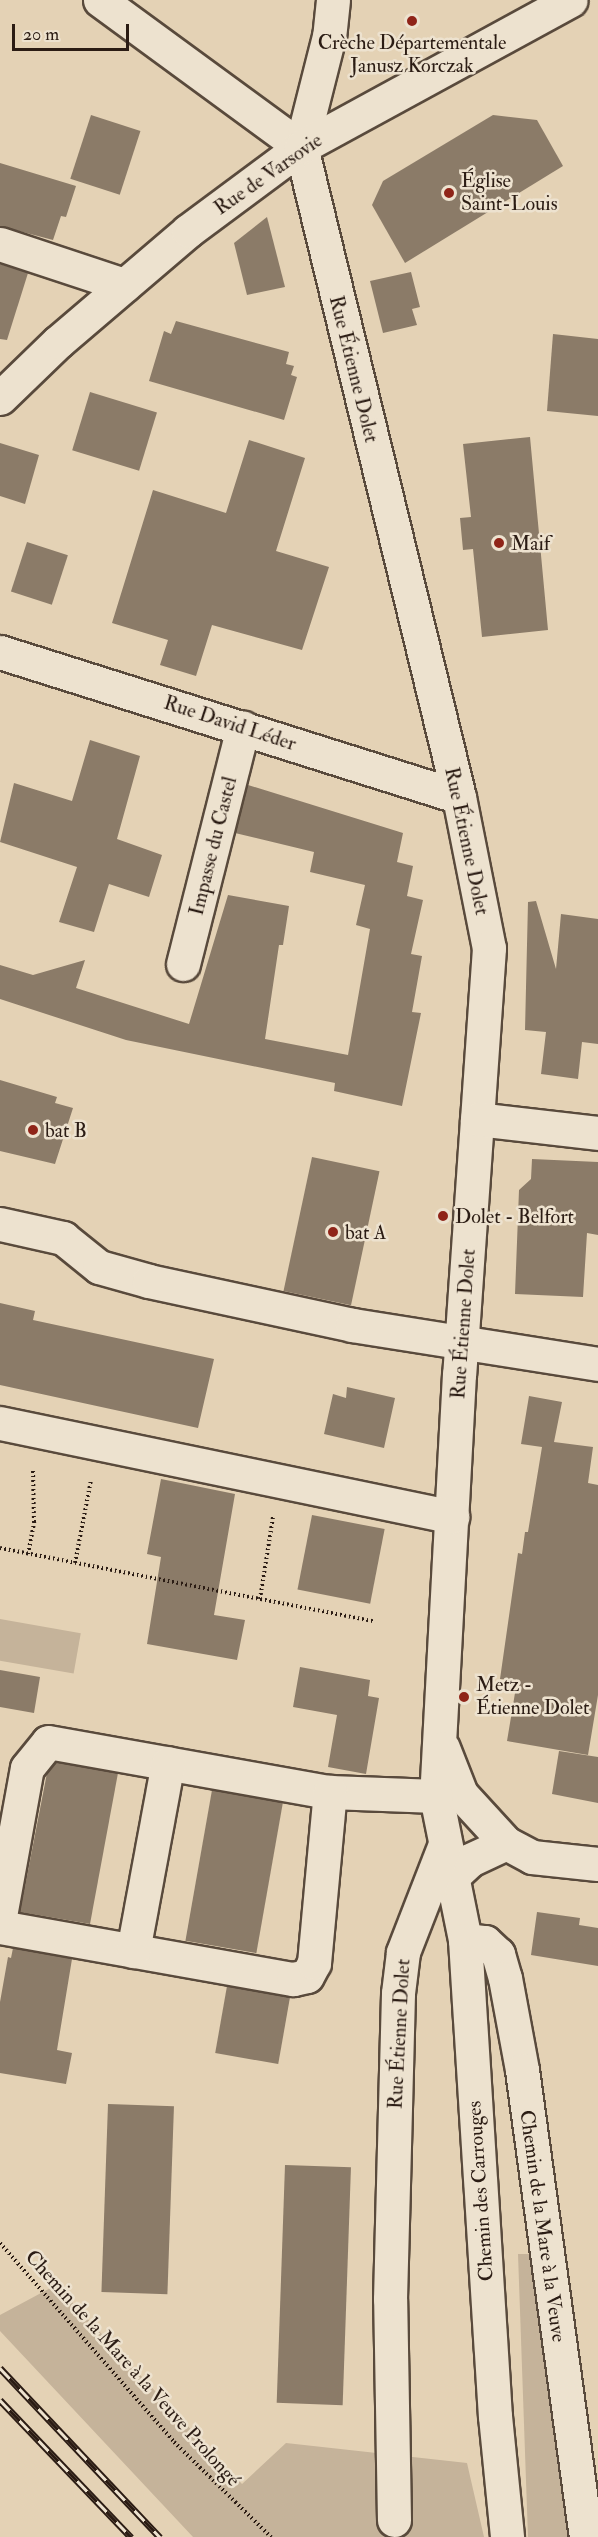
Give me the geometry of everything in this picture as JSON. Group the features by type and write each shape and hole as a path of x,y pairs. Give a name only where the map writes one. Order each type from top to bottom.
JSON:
{"street":[{"path":"100,0 301,147"},
{"name":"Rue Étienne Dolet","path":"333,0 329,36 301,147 459,797 489,948 461,1342 436,1796 444,1847 403,1952 398,1993 390,2299 394,2520"},
{"name":"Rue de Varsovie","path":"0,398 124,285 188,231 301,147 571,0"},
{"path":"0,244 124,285"},
{"name":"Rue David Léder","path":"0,652 459,797"},
{"name":"Impasse du Castel","path":"183,964 243,727"},
{"path":"477,1119 598,1133"},
{"path":"0,1224 63,1238 99,1268 149,1281 352,1325 598,1364"},
{"path":"0,1423 452,1517"},
{"path":"440,1741 461,1794 480,1819 506,1843 532,1857 598,1864"},
{"path":"0,1916 27,1768 48,1742 330,1792 436,1796"},
{"path":"134,1952 168,1763"},
{"path":"0,1927 293,1979 307,1976 314,1963 330,1792"},
{"path":"451,1878 470,1860 506,1843"},
{"name":"Chemin des Carrouges","path":"444,1847 465,1940 495,2416 507,2537"},
{"name":"Chemin de la Mare à la Veuve","path":"465,1940 485,1942 498,1954 505,1978 522,2070 586,2537"}],"path":[{"path":"28,1554 34,1522 33,1430"},
{"path":"75,1563 97,1443"},
{"path":"260,1599 279,1481"},
{"path":"0,1548 373,1621"},
{"name":"Chemin de la Mare à la Veuve Prolongé","path":"0,2243 174,2442 271,2537"}],"shaded area":[{"path":"0,1619 81,1633 74,1674 0,1661"},
{"path":"518,2254 531,2254 581,2537 528,2537"},
{"path":"56,2285 242,2484 286,2443 467,2463 484,2537 193,2537 0,2331 0,2315"}],"building":[{"path":"91,115 140,131 120,195 70,179"},
{"name":"Église Saint-Louis","path":"493,115 537,120 563,166 405,263 372,205 383,181"},
{"path":"0,163 76,186 66,217 61,216 53,240 0,226"},
{"path":"267,217 285,287 247,295 234,243"},
{"path":"0,264 28,273 7,340 0,339"},
{"path":"411,272 420,307 412,309 417,325 383,333 370,281"},
{"path":"176,321 289,352 286,364 294,366 291,375 297,377 284,420 149,381 164,331 171,334"},
{"path":"553,334 598,339 598,416 547,411"},
{"path":"90,392 157,412 139,471 72,450"},
{"path":"530,437 548,630 482,637 473,549 463,550 460,518 471,517 463,444"},
{"path":"249,440 305,458 276,551 329,567 302,650 212,625 196,676 160,665 168,640 112,623 153,490 226,513"},
{"path":"0,443 39,455 25,504 0,496"},
{"path":"27,542 68,555 52,605 11,591"},
{"path":"90,740 140,756 117,839 162,855 149,897 109,884 94,932 59,922 77,867 0,842 14,783 72,801"},
{"path":"248,785 403,833 397,862 413,866 407,896 423,900 411,954 422,956 412,1012 421,1013 402,1106 334,1091 335,1083 126,1040 0,999 0,965 33,975 85,960 76,988 189,1024 228,895 289,906 283,945 279,945 265,1039 348,1055 370,929 356,925 365,885 310,872 314,852 235,833"},
{"path":"536,901 556,969 561,914 598,919 598,1044 582,1042 578,1079 541,1074 546,1032 525,1030 528,902"},
{"name":"bat B","path":"0,1080 57,1097 55,1103 73,1108 55,1164 0,1151"},
{"name":"bat A","path":"312,1157 379,1171 351,1305 284,1291"},
{"path":"532,1159 598,1162 598,1235 587,1233 583,1297 515,1294 519,1190 531,1179"},
{"path":"0,1303 35,1311 33,1320 214,1359 198,1428 0,1385"},
{"path":"347,1387 395,1398 384,1448 324,1434 333,1394 346,1398"},
{"path":"529,1396 562,1402 554,1442 593,1447 588,1483 598,1485 598,1695 588,1755 507,1741 517,1681 500,1679 518,1553 522,1554 525,1532 528,1532 542,1447 521,1444"},
{"path":"161,1479 235,1494 214,1615 245,1620 237,1660 147,1644 161,1557 147,1554"},
{"path":"312,1515 385,1529 370,1604 297,1590"},
{"path":"300,1667 370,1680 368,1696 379,1698 366,1774 328,1767 337,1715 293,1707"},
{"path":"0,1670 40,1677 34,1713 0,1707"},
{"path":"559,1751 598,1757 598,1803 552,1794"},
{"path":"56,1762 118,1773 90,1924 20,1912 47,1773"},
{"path":"212,1790 283,1803 256,1953 185,1941"},
{"path":"537,1912 580,1918 579,1925 598,1928 598,1966 531,1955"},
{"path":"13,1948 72,1959 57,2050 72,2053 66,2084 0,2073 0,2002 8,1957 11,1958"},
{"path":"227,1986 290,1997 278,2064 215,2053"},
{"path":"108,2104 174,2106 167,2294 101,2292"},
{"path":"285,2165 351,2167 343,2405 277,2403"}],"railway":[{"path":"0,2368 160,2537"},
{"path":"0,2400 131,2537"}],"place":[{"name":"Crèche Départementale Janusz Korczak","path":"412,21"},
{"name":"Église Saint-Louis","path":"449,193"},
{"name":"Maif","path":"499,543"},
{"name":"bat B","path":"33,1130"},
{"name":"Dolet - Belfort","path":"443,1216"},
{"name":"bat A","path":"333,1232"},
{"name":"Metz - Étienne Dolet","path":"464,1697"}]}
